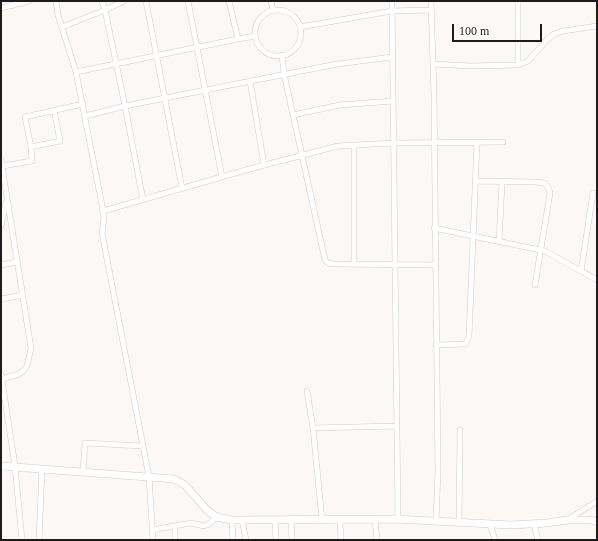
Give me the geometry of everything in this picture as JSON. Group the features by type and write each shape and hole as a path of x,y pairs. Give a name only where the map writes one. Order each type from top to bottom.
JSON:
{"street":[{"path":"1,8 9,3 29,1"},
{"path":"56,1 62,27 76,72 103,211 104,218 102,232 149,477 153,540"},
{"path":"102,1 125,106 143,200"},
{"path":"62,27 124,1"},
{"path":"146,1 182,188"},
{"path":"188,1 222,177"},
{"path":"229,1 238,39"},
{"path":"271,1 273,10"},
{"path":"392,1 398,519"},
{"path":"431,1 438,470 436,522"},
{"path":"518,1 518,65"},
{"path":"273,10 284,10 291,14 300,26 301,34 299,42 294,48 282,55 274,55 261,49 255,36 257,22 262,16 273,10"},
{"path":"300,26 392,11 431,10"},
{"path":"433,64 471,66 518,65 528,61 554,34 563,31 597,26"},
{"path":"76,72 255,36"},
{"path":"282,55 284,74 324,260 333,264 435,265"},
{"path":"85,116 125,106 284,74 337,64 392,57"},
{"path":"250,81 264,165"},
{"path":"293,115 340,105 392,101"},
{"path":"22,540 16,466 1,377 19,374 23,371 27,366 31,348 6,198 3,190 2,163 32,161 31,147 25,117 83,104"},
{"path":"31,147 60,141 54,110"},
{"path":"436,345 464,344 467,342 469,336 477,142"},
{"path":"103,211 264,165 338,146 393,143 503,142"},
{"path":"354,145 354,264"},
{"path":"476,181 536,182 544,183 548,187 550,193 535,285"},
{"path":"498,242 502,182"},
{"path":"582,271 593,193"},
{"path":"1,226 6,198"},
{"path":"434,228 474,238 541,250 563,260 597,280"},
{"path":"1,265 17,262"},
{"path":"1,299 23,295"},
{"path":"307,391 313,428 322,520"},
{"path":"313,428 396,426"},
{"path":"459,523 460,430"},
{"path":"83,473 85,443 143,446"},
{"path":"1,466 174,479 185,485 216,518 232,520 398,519 490,524 534,524 567,520 591,520 597,522"},
{"path":"39,540 42,469"},
{"path":"567,520 597,501"},
{"path":"152,530 191,523 204,526 216,518"},
{"path":"375,519 377,540"},
{"path":"232,520 233,540"},
{"path":"242,520 246,540"},
{"path":"275,520 276,540"},
{"path":"291,520 292,540"},
{"path":"340,520 341,540"},
{"path":"490,524 495,540"},
{"path":"534,524 538,540"},
{"path":"175,540 176,526"}]}
